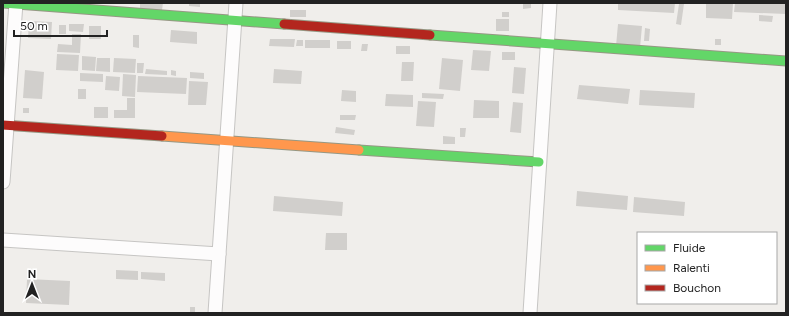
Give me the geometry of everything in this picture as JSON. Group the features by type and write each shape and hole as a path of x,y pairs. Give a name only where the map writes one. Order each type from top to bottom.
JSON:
{"street":[{"path":"3,182 11,3 547,45 786,61"},
{"path":"215,313 236,3"},
{"path":"530,313 550,3"},
{"path":"5,125 540,162"},
{"path":"3,240 219,254"}],"building":[{"path":"140,3 163,3 162,10 140,9"},
{"path":"189,3 200,3 200,7 189,6"},
{"path":"523,3 531,3 531,8 523,9"},
{"path":"618,3 675,3 674,13 618,10"},
{"path":"706,3 733,3 732,19 706,18"},
{"path":"735,3 786,3 786,14 734,12"},
{"path":"679,4 684,4 681,25 676,24"},
{"path":"290,10 306,10 306,17 290,17"},
{"path":"502,12 509,12 509,17 502,17"},
{"path":"759,15 773,16 772,22 759,21"},
{"path":"496,19 509,19 509,31 496,31"},
{"path":"29,21 52,22 51,39 28,38"},
{"path":"69,24 84,24 83,32 69,31"},
{"path":"618,24 642,26 640,48 616,46"},
{"path":"59,25 66,25 66,34 59,34"},
{"path":"89,26 101,26 101,39 89,39"},
{"path":"645,28 650,29 649,41 644,41"},
{"path":"171,30 197,32 197,44 170,42"},
{"path":"72,34 81,34 80,53 57,52 58,44 72,45"},
{"path":"133,35 139,35 139,48 133,47"},
{"path":"270,39 295,39 294,47 269,46"},
{"path":"715,39 721,39 721,45 715,45"},
{"path":"297,40 303,40 303,46 296,46"},
{"path":"305,40 330,40 330,48 305,48"},
{"path":"337,41 351,41 351,49 337,49"},
{"path":"362,44 368,44 367,51 361,51"},
{"path":"396,46 410,46 410,54 396,54"},
{"path":"473,50 491,51 489,71 471,70"},
{"path":"502,52 515,52 515,60 502,60"},
{"path":"57,54 79,55 78,71 56,70"},
{"path":"82,56 96,57 95,71 82,70"},
{"path":"97,58 110,58 110,72 96,71"},
{"path":"114,58 136,59 135,73 113,72"},
{"path":"442,58 463,60 460,91 439,89"},
{"path":"402,62 414,62 413,81 401,81"},
{"path":"137,63 144,63 143,73 137,73"},
{"path":"514,67 526,68 524,94 512,93"},
{"path":"146,69 167,71 167,75 145,74"},
{"path":"274,69 302,71 301,84 273,83"},
{"path":"25,70 44,72 42,99 23,98"},
{"path":"171,70 176,71 176,76 171,75"},
{"path":"190,72 204,73 204,79 190,78"},
{"path":"80,73 103,74 103,82 80,81"},
{"path":"123,74 136,75 135,97 122,96"},
{"path":"106,76 120,77 119,91 105,90"},
{"path":"138,76 187,78 186,94 137,92"},
{"path":"189,81 208,82 206,105 188,105"},
{"path":"579,85 630,89 628,104 577,99"},
{"path":"78,89 86,89 86,99 78,99"},
{"path":"342,90 356,91 356,102 341,101"},
{"path":"640,90 695,93 694,108 639,105"},
{"path":"422,93 444,94 443,99 422,98"},
{"path":"386,94 413,95 413,107 385,106"},
{"path":"127,98 135,98 135,118 114,118 114,110 127,110"},
{"path":"474,100 499,101 499,118 473,118"},
{"path":"418,101 436,102 434,127 416,126"},
{"path":"513,102 523,103 521,133 510,132"},
{"path":"94,107 108,107 108,118 94,118"},
{"path":"23,108 29,108 29,113 23,113"},
{"path":"340,115 356,115 355,120 340,120"},
{"path":"336,127 355,130 354,135 335,133"},
{"path":"460,128 466,128 465,137 460,137"},
{"path":"443,136 455,137 455,144 443,144"},
{"path":"577,191 628,196 627,210 576,206"},
{"path":"274,196 343,202 342,216 273,211"},
{"path":"634,197 685,202 684,216 633,212"},
{"path":"326,233 347,233 347,250 325,250"},
{"path":"116,270 138,271 138,280 116,279"},
{"path":"141,272 165,273 165,281 141,279"},
{"path":"27,279 70,281 69,305 26,303"},
{"path":"190,307 195,307 195,313 190,313"}],"traffic: fast":[{"path":"3,3 284,24"},
{"path":"430,35 786,61"},
{"path":"359,150 539,162"}],"traffic: slow":[{"path":"162,136 359,150"}],"traffic: jam":[{"path":"284,24 430,35"},
{"path":"3,125 162,136"}]}
